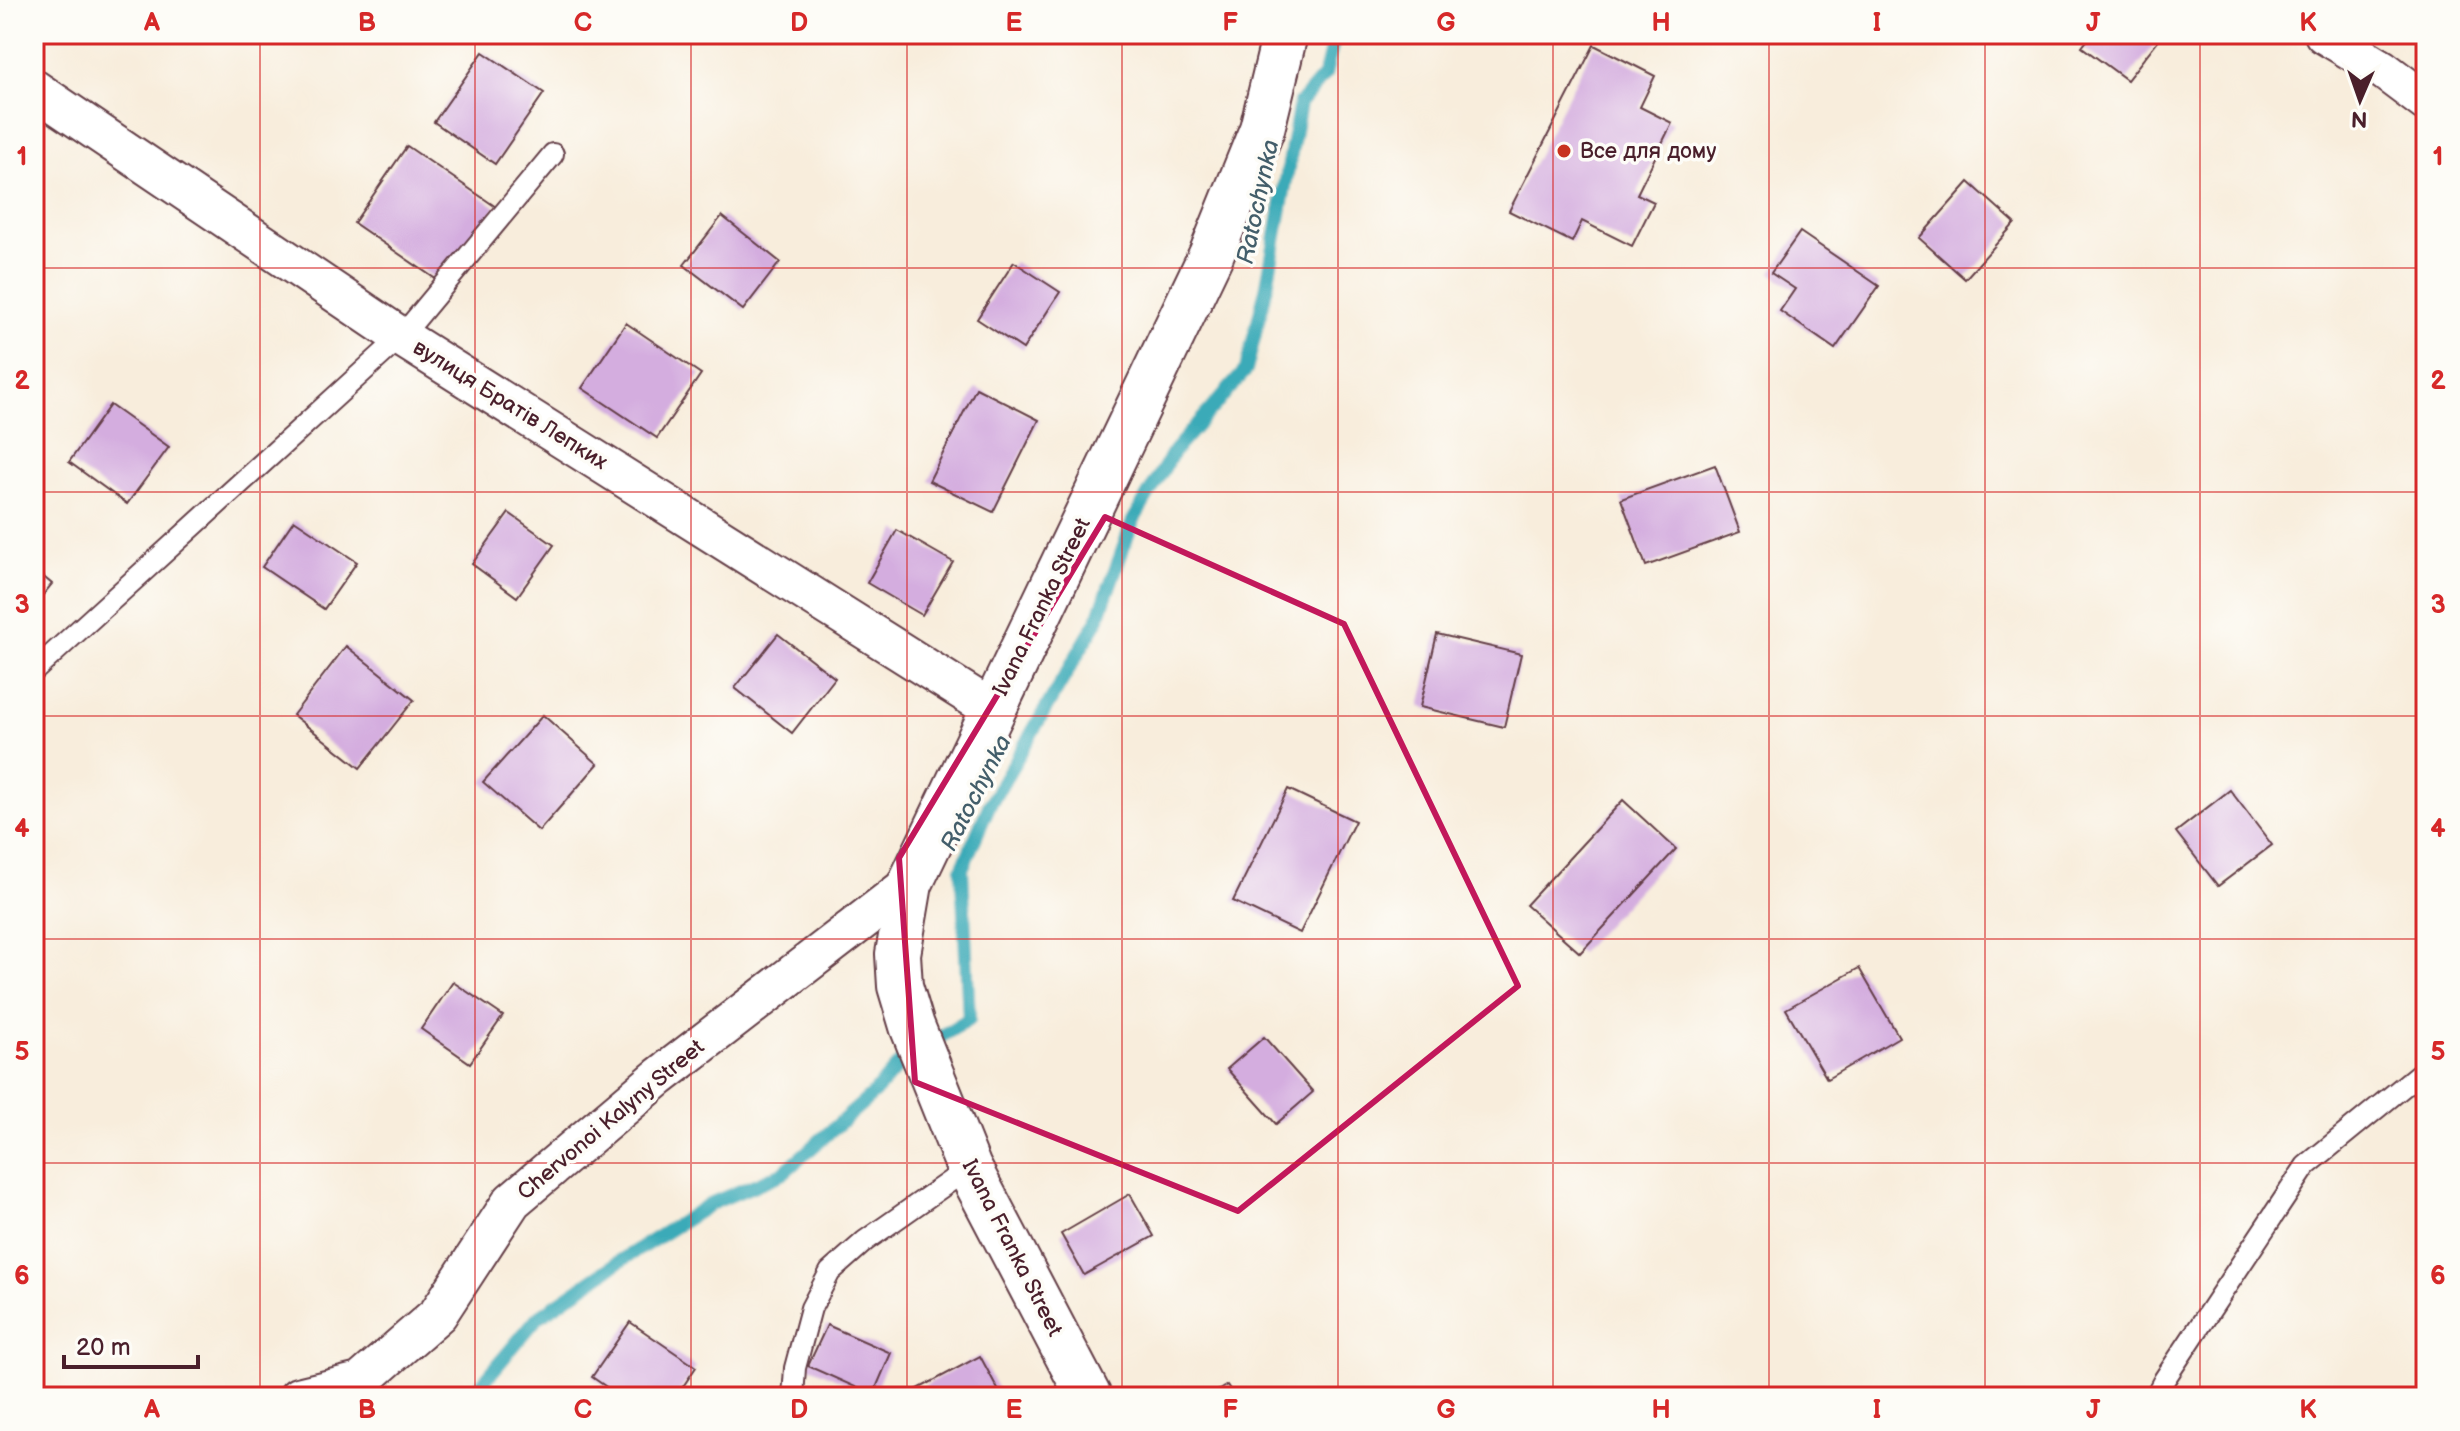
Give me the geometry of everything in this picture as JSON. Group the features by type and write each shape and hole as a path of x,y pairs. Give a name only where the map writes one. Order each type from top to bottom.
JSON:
{"main road":[{"name":"Ivana Franka Street","path":"1089,1397 969,1168 912,1026 900,986 898,954 910,884 1211,255 1262,129 1285,34"}],"street":[{"path":"2324,34 2382,69 2426,102"},
{"name":"вулиця Братів Лепких","path":"34,89 401,337 993,710"},
{"name":"Chervonoi Kalyny Street","path":"298,1397 360,1382 438,1314 512,1201 659,1077 910,884"}],"lane":[{"path":"34,671 401,337 553,154"},
{"path":"2155,1397 2306,1166 2426,1068"},
{"path":"793,1397 795,1368 811,1308 830,1272 865,1241 969,1168"}],"highlighted area":[{"path":"1105,517 1344,624 1518,986 1238,1211 915,1082 899,858"}],"building":[{"path":"2092,34 2163,34 2127,80 2082,47"},
{"path":"1594,45 1655,76 1640,107 1672,123 1637,194 1654,202 1632,246 1582,221 1572,242 1509,211"},
{"path":"483,52 544,93 495,164 434,122"},
{"path":"407,146 496,207 443,284 354,223"},
{"path":"1969,182 2015,223 1965,279 1919,238"},
{"path":"722,216 780,262 743,310 684,265"},
{"path":"1800,232 1879,286 1835,349 1780,311 1795,289 1771,273"},
{"path":"1014,262 1060,292 1023,349 977,319"},
{"path":"626,323 701,374 657,438 582,388"},
{"path":"976,388 1039,420 993,512 929,481"},
{"path":"110,405 169,447 127,504 69,462"},
{"path":"1715,465 1740,532 1646,566 1621,499"},
{"path":"509,513 554,545 517,597 472,564"},
{"path":"294,520 357,562 324,609 262,567"},
{"path":"897,530 953,562 922,615 867,583"},
{"path":"34,569 52,584 34,606"},
{"path":"778,634 835,678 792,733 735,688"},
{"path":"1437,634 1521,654 1504,727 1420,707"},
{"path":"346,646 414,700 360,768 293,715"},
{"path":"543,715 598,764 539,831 483,782"},
{"path":"1288,789 1355,821 1300,933 1233,901"},
{"path":"2230,790 2272,845 2218,886 2176,832"},
{"path":"1623,800 1676,849 1580,953 1526,905"},
{"path":"1859,968 1899,1037 1827,1079 1786,1009"},
{"path":"453,982 503,1016 470,1063 421,1029"},
{"path":"1264,1037 1313,1092 1276,1124 1227,1069"},
{"path":"1130,1194 1154,1236 1084,1275 1061,1234"},
{"path":"630,1322 696,1367 676,1397 621,1397 592,1377"},
{"path":"827,1325 891,1353 873,1395 808,1366"},
{"path":"980,1356 1002,1397 903,1397"},
{"path":"1227,1385 1235,1397 1208,1397"}],"waterway":[{"name":"Ratochynka","path":"471,1397 537,1318 710,1204 783,1173 874,1093 904,1059 969,1019 962,869 989,806 1097,621 1133,521 1174,451 1246,370 1267,285 1300,103 1325,74 1335,34"}],"place":[{"name":"Все для дому","path":"1564,151"}]}
